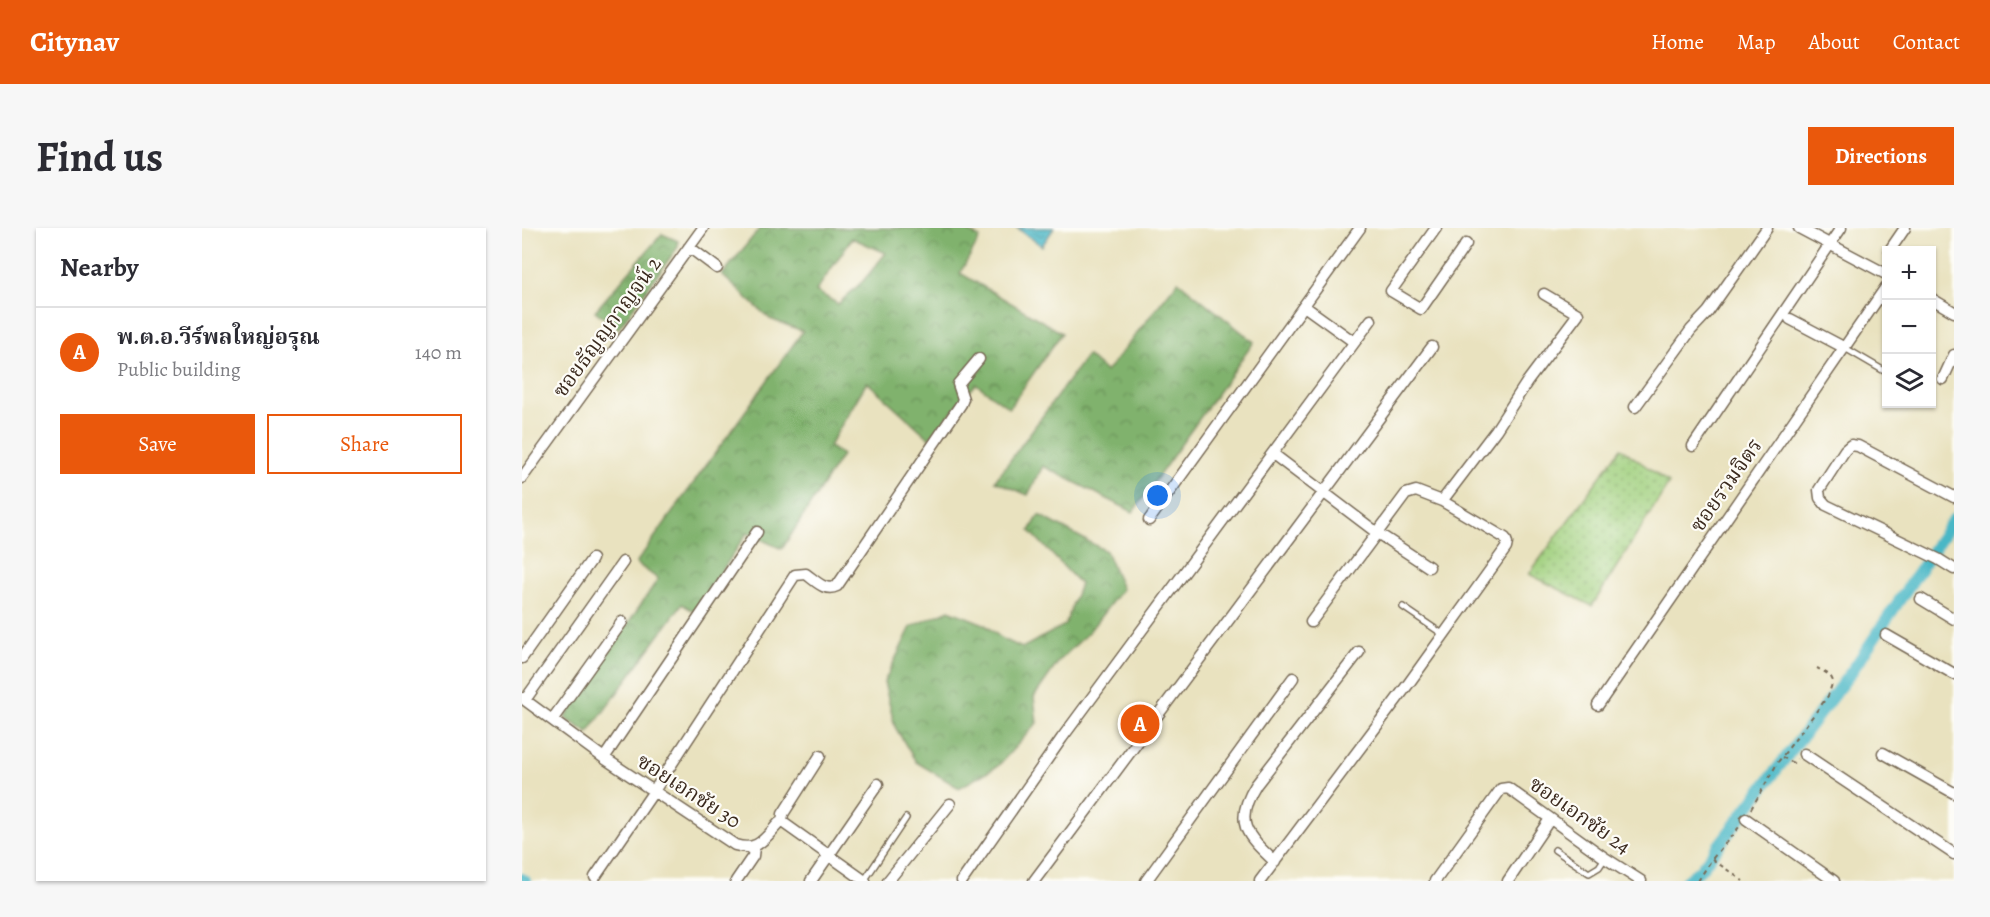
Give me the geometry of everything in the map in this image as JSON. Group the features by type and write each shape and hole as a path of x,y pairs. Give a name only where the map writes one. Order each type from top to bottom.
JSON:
{"street":[{"name":"ซอยธัญญกาญจน์ 2","path":"522,478 703,228"},
{"path":"1149,520 1360,228"},
{"path":"1436,228 1391,291 1421,309 1467,244"},
{"path":"1635,408 1691,330 1708,312 1767,228"},
{"path":"1799,228 1882,271"},
{"path":"1693,446 1841,228"},
{"path":"1893,246 1905,228"},
{"path":"689,247 717,268"},
{"path":"1442,501 1496,430 1527,382 1578,314 1544,294"},
{"name":"ซอยรวมจิตร","path":"1598,705 1882,294"},
{"path":"1934,300 1954,312"},
{"path":"1304,306 1354,342"},
{"path":"1790,319 1845,348"},
{"path":"962,881 1062,738 1371,320"},
{"path":"1034,881 1432,347"},
{"path":"1943,379 1954,355"},
{"path":"595,877 795,575 807,574 826,588 831,589 837,586 961,404 962,395 958,384 980,359"},
{"path":"1954,497 1858,446 1851,445 1845,450 1819,490 1820,498 1826,505 1954,569"},
{"path":"1274,454 1376,532 1429,567"},
{"path":"1260,881 1506,548 1505,538 1442,501 1416,490 1411,491 1406,494 1376,532 1311,622"},
{"path":"604,758 758,532"},
{"path":"522,658 592,559"},
{"path":"524,699 623,562"},
{"path":"1921,599 1954,619"},
{"path":"552,720 622,622"},
{"path":"1886,635 1954,674"},
{"path":"1275,862 1253,842 1245,825 1243,813 1247,800 1256,785 1359,652"},
{"path":"1146,881 1293,678"},
{"name":"ซอยเอกชัย 30","path":"524,699 604,758 735,845 754,848 778,823 782,822"},
{"path":"1883,753 1954,793"},
{"path":"1804,754 1954,854"},
{"path":"820,756 783,814 782,822 864,881"},
{"path":"811,881 878,784"},
{"name":"ซอยเอกชัย 24","path":"1435,881 1501,789 1508,788 1641,881"},
{"path":"888,881 950,804"},
{"path":"1508,881 1550,819"},
{"path":"1746,819 1834,881"},
{"path":"736,881 753,856 754,848"}],"lane":[{"path":"1845,348 1882,369"},
{"path":"1403,607 1444,634"},
{"path":"864,881 906,818"},
{"path":"1555,850 1589,873 1599,867 1605,858"}],"path":[{"path":"1698,881 1712,859 1746,819 1782,757 1828,696 1833,681 1830,675 1817,668"},
{"path":"1782,757 1793,763 1804,754"},
{"path":"1712,859 1743,881"}],"green space":[{"path":"760,228 962,228 980,238 960,273 1062,333 1009,408 976,384 929,438 867,382 829,446 842,455 782,549 747,533 695,612 682,604 588,733 565,718 658,579 636,563 803,331 770,319 722,275","holes":["852,238 886,253 863,281 838,304 816,291"]},
{"path":"662,234 678,241 678,247 618,329 595,311"},
{"path":"1178,281 1254,342 1133,512 1043,466 1028,495 995,481 1087,355 1106,372"},
{"path":"1621,448 1669,483 1592,606 1529,574"},
{"path":"1039,515 1106,551 1122,589 1088,633 1059,661 1034,697 1037,723 998,766 959,788 916,762 895,727 884,682 911,627 949,610 984,624 1001,638 1022,648 1065,625 1080,584 1030,531"}],"water":[{"path":"1017,228 1054,228 1042,246"}],"waterway":[{"path":"1686,881 1700,870 1852,671 1954,519"}],"place":[{"name":"พ.ต.อ.วีร์พลใหญ่อรุณ","path":"1140,724"}]}
